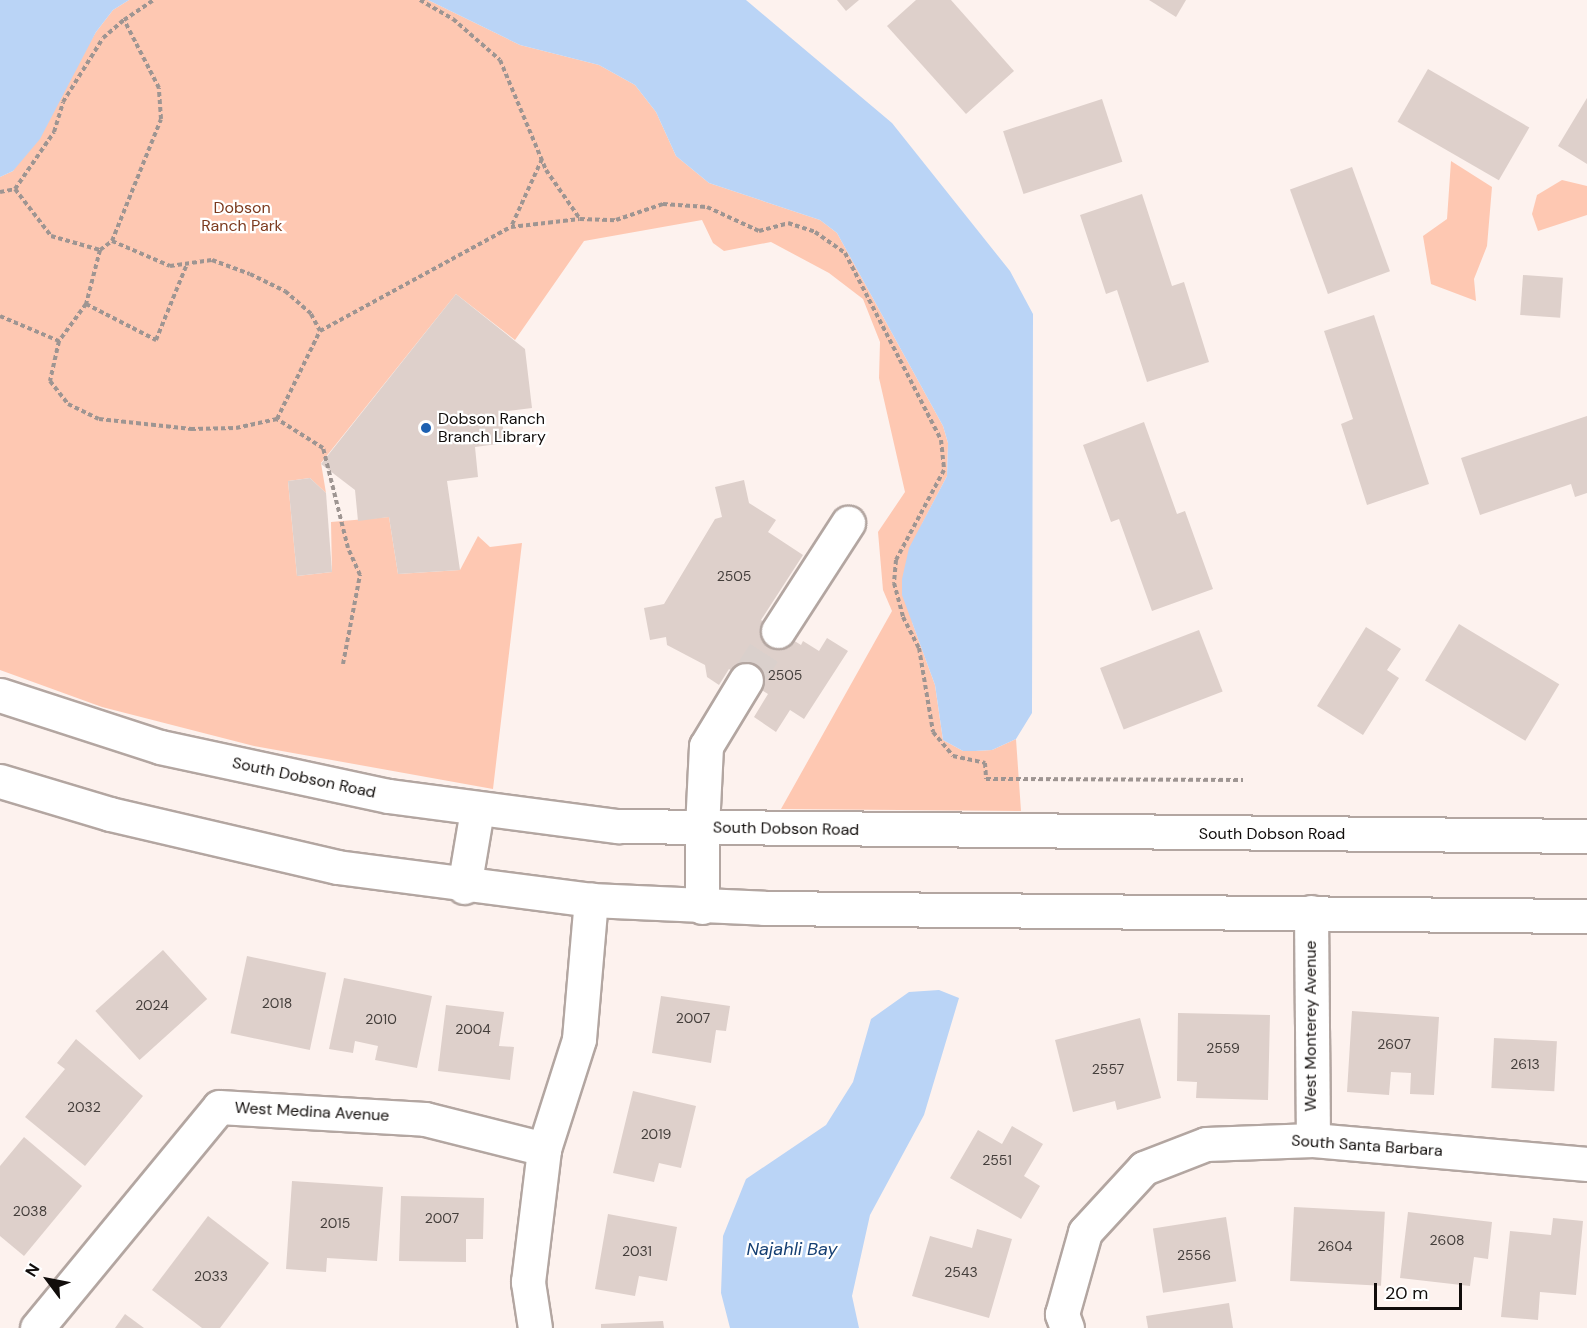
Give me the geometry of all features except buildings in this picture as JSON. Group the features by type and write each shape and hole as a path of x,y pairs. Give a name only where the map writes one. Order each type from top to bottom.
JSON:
{"main road":[{"path":"778,631 848,523"},
{"path":"702,907 702,828 706,746 746,680"},
{"name":"South Dobson Road","path":"0,695 160,747 389,796 477,810 618,826 1587,836"},
{"path":"0,781 238,845 337,867 464,886 591,900 702,907 1587,916"},
{"path":"464,886 477,810"},
{"path":"535,1328 528,1282 544,1149 579,1039 591,900"},
{"name":"West Monterey Avenue","path":"1311,912 1313,1140"},
{"name":"West Medina Avenue","path":"37,1328 219,1107 425,1119 544,1149"},
{"name":"South Santa Barbara","path":"1065,1321 1085,1232 1118,1178 1206,1144 1313,1140 1587,1164"}],"path":[{"path":"0,192 15,189 54,132 63,102 103,38 124,20 154,0"},
{"path":"420,0 453,19 500,60 561,197 580,219"},
{"path":"124,20 159,88 161,119 112,241 100,250 86,304 59,341 50,381 68,404 99,419 191,429 237,428 277,419 323,448 348,548 360,576 343,664"},
{"path":"510,227 542,158"},
{"path":"15,189 51,236 100,250"},
{"path":"277,419 320,331 510,227 580,219 616,220 663,204 707,207 759,231 788,223 815,232 845,253 864,281 908,379 934,419 941,440 944,470 896,560 894,584 903,617 919,648 933,732 953,756 985,763 986,779 1243,780"},
{"path":"112,241 170,266 212,260 285,291 311,314 320,331"},
{"path":"86,304 156,340 187,264"},
{"path":"0,316 59,341"}],"green space":[{"name":"Dobson Ranch Park","path":"129,0 428,0 520,45 599,65 635,85 656,112 676,156 709,183 820,220 837,233 943,426 948,443 947,476 922,524 912,622 935,685 943,740 963,751 975,751 992,750 1016,739 1021,811 781,809 892,611 883,590 878,532 905,492 879,378 880,342 863,299 829,273 771,242 724,251 713,243 702,220 584,241 515,340 456,294 321,463 326,493 310,478 288,481 297,576 332,572 331,522 389,517 398,574 460,570 478,536 490,547 522,543 493,789 254,746 102,707 0,670 0,177 13,171 96,32 113,10"},
{"path":"1451,161 1492,187 1487,246 1474,279 1476,301 1431,284 1423,236 1447,219"},
{"path":"1562,180 1587,186 1587,215 1538,231 1532,214 1537,195"}],"water":[{"path":"0,0 129,0 113,10 96,32 40,139 13,171 0,177"},
{"path":"428,0 746,0 892,123 1010,271 1033,314 1032,713 1016,739 992,750 975,751 963,751 943,740 935,685 902,595 902,579 909,548 947,476 948,443 943,426 837,233 820,220 709,183 676,156 656,112 635,85 599,65 520,45"},
{"name":"Najahli Bay","path":"939,990 959,998 924,1115 870,1215 852,1296 859,1328 730,1328 721,1293 723,1236 746,1179 826,1125 853,1082 871,1019 909,992"}],"tunnel":[{"path":"746,680 778,631"}],"place":[{"name":"Dobson Ranch Branch Library","path":"426,428"}]}
